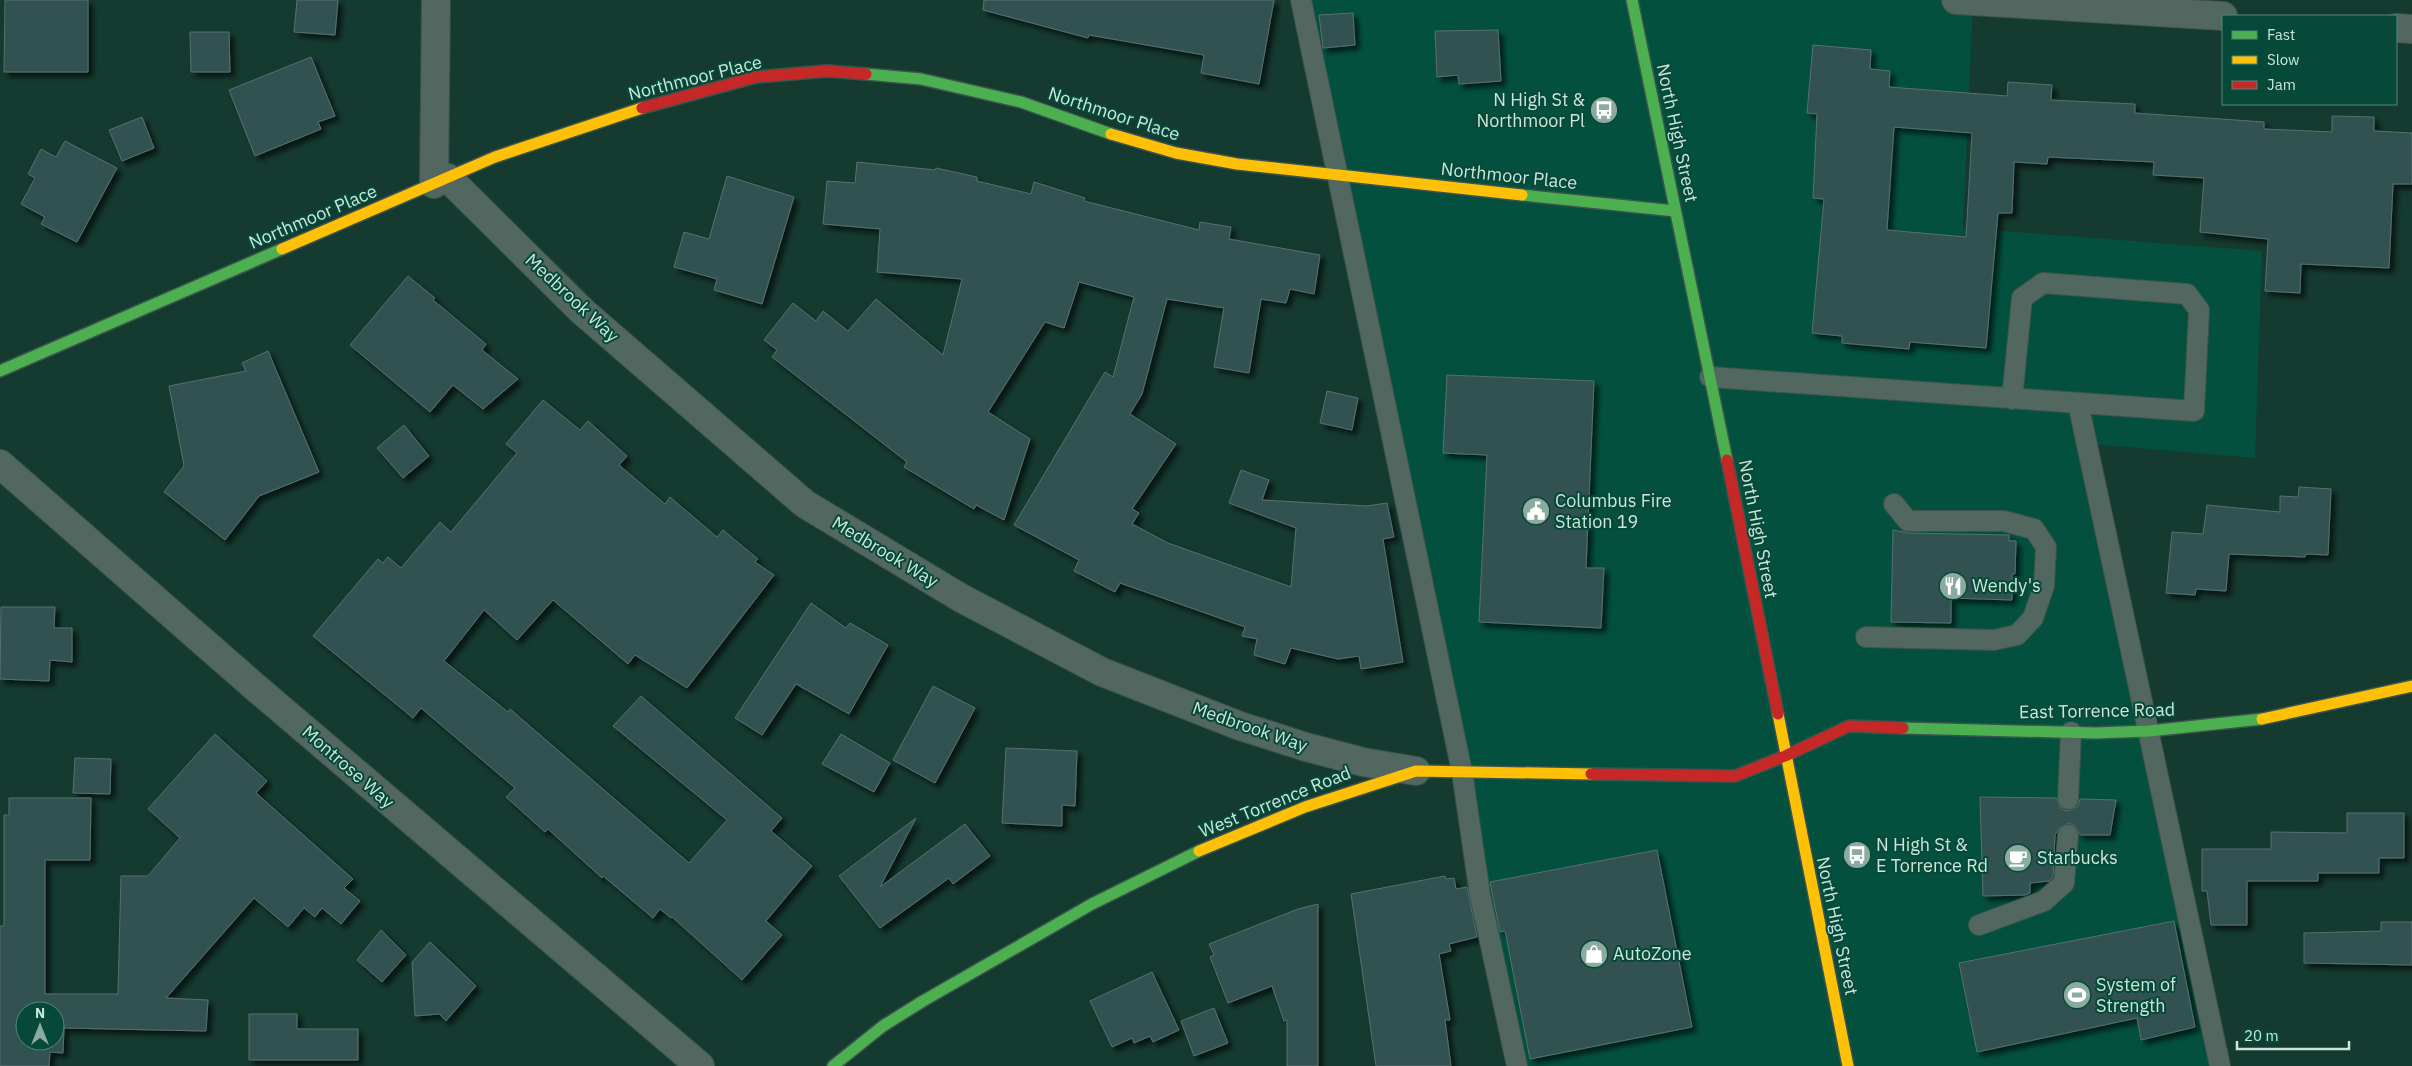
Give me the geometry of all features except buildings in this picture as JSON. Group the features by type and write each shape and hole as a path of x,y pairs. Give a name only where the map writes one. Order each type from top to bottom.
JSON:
{"street":[{"path":"436,0 441,181"},
{"name":"North High Street","path":"1632,0 1710,377 1848,1066"},
{"path":"1956,0 2222,16"},
{"path":"2397,28 2412,29"},
{"name":"Northmoor Place","path":"0,371 495,157 659,102 756,77 826,71 921,78 1020,102 1104,132 1176,153 1237,164 1675,211"},
{"name":"Medbrook Way","path":"441,181 582,311 805,504 961,598 1102,672 1240,726 1306,747 1363,762 1416,771"},
{"name":"Montrose Way","path":"0,464 263,694 700,1066"},
{"name":"East Torrence Road","path":"1785,756 1849,726 2072,732 2149,731 2275,718 2412,686"},
{"name":"West Torrence Road","path":"833,1066 883,1026 1069,915 1182,858 1287,814 1365,785 1416,771 1735,776 1785,756"}],"lane":[{"path":"1301,0 1462,772 1480,895 1517,1066"},
{"path":"1710,377 2012,399 2194,411 2199,310 2187,294 2044,282 2022,298 2012,399"},
{"path":"2078,403 2220,1066"},
{"path":"1866,637 1994,640 2017,635 2033,618 2044,586 2046,547 2034,529 2004,521 1908,521 1894,504"},
{"path":"2068,798 2072,732"},
{"path":"1979,925 2044,901 2064,883 2068,835"}],"shaded area":[{"path":"1296,0 1973,0 1963,228 2262,251 2255,458 2091,444 2220,1066 1514,1066"}],"traffic: fast":[{"path":"1632,0 1727,460"},
{"path":"866,74 921,79 1021,102 1111,134"},
{"path":"1522,195 1675,211"},
{"path":"0,371 282,249"},
{"path":"1903,728 2095,733 2149,731 2262,719"},
{"path":"833,1066 883,1026 923,1001 1092,904 1199,851"}],"traffic: slow":[{"path":"282,249 495,157 642,108"},
{"path":"1111,134 1176,153 1237,164 1522,195"},
{"path":"2262,719 2412,686"},
{"path":"1778,714 1848,1066"},
{"path":"1199,851 1305,807 1416,771 1591,774"}],"traffic: jam":[{"path":"642,108 756,77 827,71 866,74"},
{"path":"1727,460 1778,714"},
{"path":"1591,774 1735,776 1785,756 1849,726 1903,728"}],"place":[{"name":"N High St & Northmoor Pl","path":"1604,110"},
{"name":"Columbus Fire Station 19","path":"1536,511"},
{"name":"Wendy's","path":"1953,586"},
{"name":"N High St & E Torrence Rd","path":"1857,855"},
{"name":"Starbucks","path":"2018,858"},
{"name":"AutoZone","path":"1594,954"},
{"name":"System of Strength","path":"2077,995"}]}
